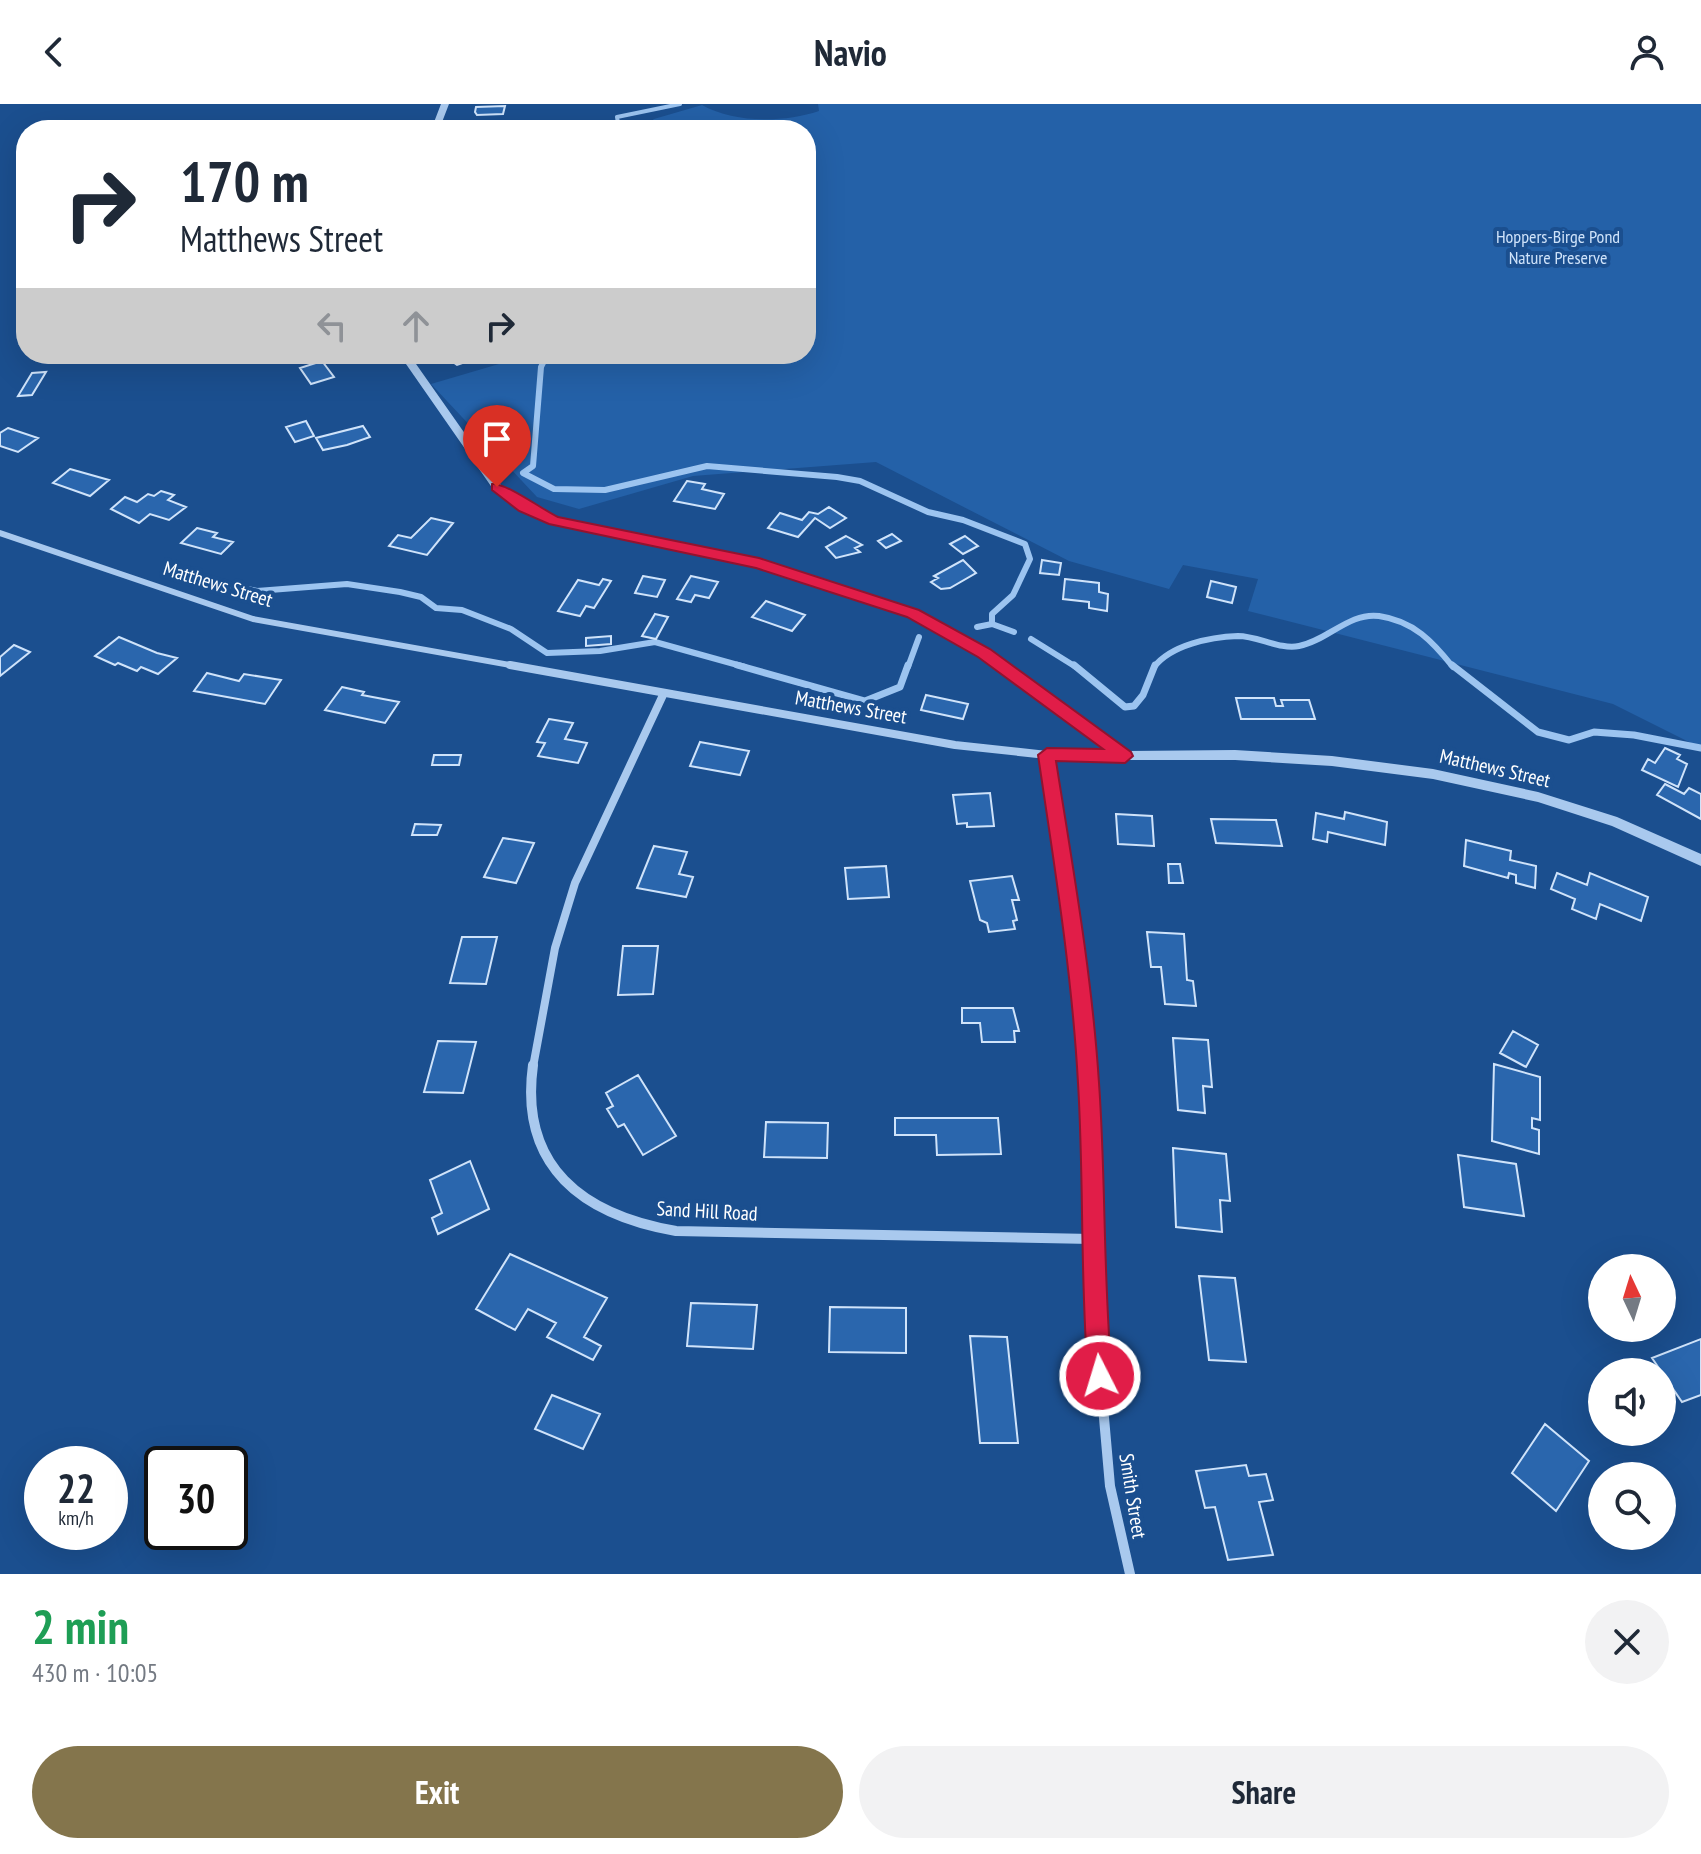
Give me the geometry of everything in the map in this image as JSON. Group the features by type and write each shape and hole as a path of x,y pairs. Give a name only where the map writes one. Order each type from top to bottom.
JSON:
{"street":[{"path":"411,364 497,487 525,507 566,524 759,563 913,613 984,653 1125,756"},
{"name":"Matthews Street","path":"0,533 253,619 955,745 1047,755 1221,755 1332,761 1433,774 1538,797 1617,822 1701,860"},
{"name":"Sand Hill Road","path":"663,695 579,872 564,913 550,973 531,1085 532,1122 547,1158 570,1189 620,1218 641,1226 676,1231 1092,1239"},
{"name":"Smith Street","path":"1047,755 1067,886 1088,1082 1093,1293 1110,1486 1130,1574"}],"green space":[{"name":"Hoppers-Birge Pond Nature Preserve","path":"818,104 1701,104 1701,748 1613,704 1248,611 1258,579 1183,565 1169,589 1069,561 876,462 693,476 579,509 537,497 431,384 499,364 816,364 816,120 653,120 702,105 729,115 759,119 790,118 819,111"}],"building":[{"path":"505,106 503,114 477,115 475,112 476,107"},
{"path":"324,364 334,377 311,384 300,368"},
{"path":"46,372 32,395 18,396 32,373"},
{"path":"306,421 314,436 295,442 286,427"},
{"path":"363,426 370,437 347,445 323,450 316,438"},
{"path":"8,428 38,438 18,452 0,446 0,433"},
{"path":"70,469 109,480 90,496 53,483"},
{"path":"687,481 705,484 702,489 724,494 715,509 674,501"},
{"path":"161,491 174,495 168,500 186,507 169,520 150,514 139,523 111,509 125,497 137,502 148,494 154,496"},
{"path":"829,507 846,518 830,528 815,518 798,537 768,528 780,513 802,520 809,512 818,514"},
{"path":"431,518 453,523 427,555 389,546 398,535 411,538"},
{"path":"197,528 217,533 213,537 233,542 221,554 181,543"},
{"path":"892,534 901,541 886,548 878,541"},
{"path":"846,536 862,545 855,548 860,552 836,558 826,547"},
{"path":"965,536 978,546 963,554 950,544"},
{"path":"963,560 976,573 950,588 941,589 931,582 938,578 934,576"},
{"path":"1042,560 1061,563 1059,575 1040,573"},
{"path":"643,576 665,580 657,597 635,593"},
{"path":"691,576 718,582 709,598 695,595 691,602 677,599"},
{"path":"603,579 611,581 594,608 586,606 580,616 558,611 578,580 599,585"},
{"path":"1065,579 1099,583 1099,592 1108,594 1107,611 1089,608 1089,602 1063,599"},
{"path":"1211,581 1236,587 1232,603 1207,597"},
{"path":"766,601 805,615 792,631 752,617"},
{"path":"655,614 668,617 656,639 642,636"},
{"path":"611,636 611,644 586,646 586,638"},
{"path":"119,637 177,658 158,674 141,667 137,671 118,663 115,665 95,656"},
{"path":"14,645 30,652 0,676 0,657"},
{"path":"207,673 239,681 244,674 281,680 265,704 194,691"},
{"path":"342,687 364,692 362,695 399,702 385,723 325,710"},
{"path":"926,695 968,704 963,719 921,710"},
{"path":"1236,698 1274,698 1276,706 1283,706 1281,700 1309,700 1315,719 1241,719"},
{"path":"549,719 573,723 565,739 587,743 578,763 538,756 545,743 537,742"},
{"path":"700,742 749,751 740,775 690,766"},
{"path":"1665,748 1680,755 1677,759 1687,764 1678,787 1642,770 1648,759 1655,763"},
{"path":"434,755 461,755 459,765 432,765"},
{"path":"1665,784 1684,794 1689,788 1701,794 1701,819 1657,795"},
{"path":"990,793 994,826 967,827 967,823 957,824 953,795"},
{"path":"1345,812 1387,822 1385,845 1328,832 1327,842 1313,839 1316,813 1344,819"},
{"path":"1116,814 1152,816 1154,846 1118,844"},
{"path":"1211,819 1276,820 1282,846 1216,843"},
{"path":"415,824 441,825 437,835 412,835"},
{"path":"503,838 534,843 516,883 484,877"},
{"path":"1466,840 1511,851 1510,860 1536,866 1535,888 1516,883 1516,875 1509,873 1508,878 1464,866"},
{"path":"654,846 687,852 679,874 693,877 686,897 637,888"},
{"path":"1168,864 1180,864 1183,883 1169,883"},
{"path":"886,866 889,897 848,899 845,868"},
{"path":"1557,873 1587,885 1590,873 1648,897 1641,921 1600,904 1596,919 1572,909 1575,899 1551,889"},
{"path":"1012,876 1019,900 1012,900 1017,920 1013,921 1015,929 989,932 987,923 980,920 970,881"},
{"path":"1147,932 1184,934 1187,980 1193,981 1196,1006 1165,1004 1161,967 1151,967"},
{"path":"462,937 497,937 486,984 450,983"},
{"path":"623,946 658,946 653,994 618,995"},
{"path":"962,1008 1013,1008 1019,1031 1014,1031 1015,1042 982,1042 980,1023 962,1023"},
{"path":"1513,1031 1538,1045 1526,1067 1500,1053"},
{"path":"1173,1038 1208,1040 1212,1087 1203,1086 1205,1113 1178,1110"},
{"path":"438,1041 476,1042 463,1093 424,1092"},
{"path":"1494,1064 1540,1077 1540,1120 1532,1118 1532,1128 1539,1130 1539,1154 1492,1141"},
{"path":"638,1075 676,1136 643,1155 624,1124 618,1127 607,1109 613,1106 606,1093"},
{"path":"895,1118 998,1118 1001,1154 937,1155 936,1135 895,1135"},
{"path":"766,1122 828,1123 827,1158 764,1157"},
{"path":"1173,1148 1226,1154 1230,1201 1220,1200 1222,1232 1176,1227"},
{"path":"1458,1155 1516,1164 1524,1216 1464,1207"},
{"path":"470,1161 489,1209 438,1234 432,1218 442,1213 430,1180"},
{"path":"510,1254 607,1298 584,1337 601,1346 593,1360 547,1337 556,1323 528,1309 515,1330 476,1309"},
{"path":"1199,1276 1235,1278 1246,1362 1209,1360"},
{"path":"691,1303 757,1305 753,1349 687,1346"},
{"path":"830,1307 906,1308 906,1353 829,1352"},
{"path":"970,1336 1007,1337 1018,1443 980,1443"},
{"path":"1701,1339 1701,1395 1682,1402 1676,1393 1676,1358 1652,1358"},
{"path":"552,1395 600,1414 583,1449 535,1429"},
{"path":"1545,1424 1589,1461 1556,1511 1512,1473"},
{"path":"1246,1465 1249,1476 1266,1474 1273,1500 1259,1502 1273,1555 1228,1560 1215,1507 1205,1508 1196,1471"}],"waterway":[{"path":"618,120 617,117 680,104"},
{"path":"542,364 533,466 523,473 554,489 605,490 707,466 860,481 928,512 963,520 1025,544 1030,559 1013,595 992,614 992,624"},
{"path":"166,571 257,591 347,584 400,592 421,597 436,608 462,610 511,629 547,653 600,651 655,642 745,667"},
{"path":"1154,667 1170,653 1204,640 1238,636 1292,647 1319,639 1358,618 1379,616 1413,628 1430,641 1453,667"},
{"path":"977,627 992,624"},
{"path":"992,624 1014,632"},
{"path":"908,667 919,637"},
{"path":"1031,639 1076,667"},
{"path":"737,665 865,701 900,687 908,665"},
{"path":"1074,665 1125,707 1134,706 1143,695 1154,667"},
{"path":"1452,665 1538,732 1569,740 1594,732 1634,735 1701,748"}],"route":[{"path":"497,487 525,507 554,521 759,563 872,597 913,613 984,653 1125,756 1047,755 1067,886 1088,1082 1093,1189 1093,1293 1100,1376"}]}
